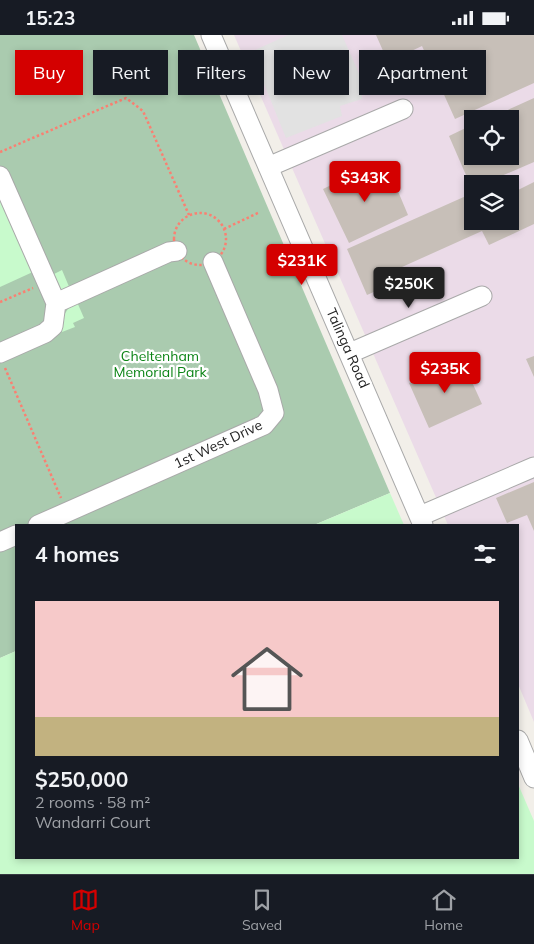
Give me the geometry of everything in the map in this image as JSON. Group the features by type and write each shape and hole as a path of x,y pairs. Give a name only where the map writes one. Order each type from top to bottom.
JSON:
{"street":[{"name":"Talinga Road","path":"210,35 422,521"},
{"path":"268,167 403,109"},
{"path":"0,176 56,303 53,326 45,333 2,359"},
{"path":"56,303 169,252 176,251"},
{"name":"1st West Drive","path":"40,524 264,425 274,413 268,389 213,263"},
{"path":"350,353 482,296"},
{"path":"422,521 534,467"},
{"path":"0,542 15,535"},
{"path":"519,742 534,778"}],"path":[{"path":"0,152 126,98 143,111 189,215 206,213 214,216 224,229 226,244 224,251 213,263"},
{"path":"224,229 260,212"},
{"path":"0,302 47,281"},
{"path":"2,359 67,512"}],"shaded area":[{"path":"234,35 534,35 534,722 519,686 519,524 448,524 260,95 264,95 264,50 241,50"},
{"path":"288,35 342,35 349,50 274,50 274,95 349,95 349,51 359,73 359,95 362,95 362,99 340,106 342,116 286,138 264,84 264,50 255,50"}],"green space":[{"name":"Cheltenham Memorial Park","path":"0,35 194,35 200,50 178,50 178,95 220,95 390,493 316,524 15,524 15,651 0,658"},
{"path":"0,196 35,271 0,287"},
{"path":"62,270 70,289 59,290 52,275"},
{"path":"77,302 84,318 73,323 75,327 62,332 61,320 71,304"},
{"path":"390,493 404,524 316,524"},
{"path":"15,651 15,859 519,859 519,786 534,821 534,874 0,874 0,658"}],"building":[{"path":"376,35 534,35 534,83 475,110 464,110 464,115 455,119 444,95 486,95 486,50 424,50 422,46 414,50 383,50"},
{"path":"534,98 534,162 504,175 466,175 449,136 464,129 464,165 519,165 519,110 508,110"},
{"path":"366,168 392,177 408,215 349,243 323,189"},
{"path":"534,182 534,224 489,245 482,231 402,267 407,277 367,295 347,249 464,197 464,230 519,230 519,190"},
{"path":"534,356 534,377 526,359"},
{"path":"462,360 482,404 429,428 409,383"},
{"path":"534,482 534,531 527,515 507,523 496,498"}]}
